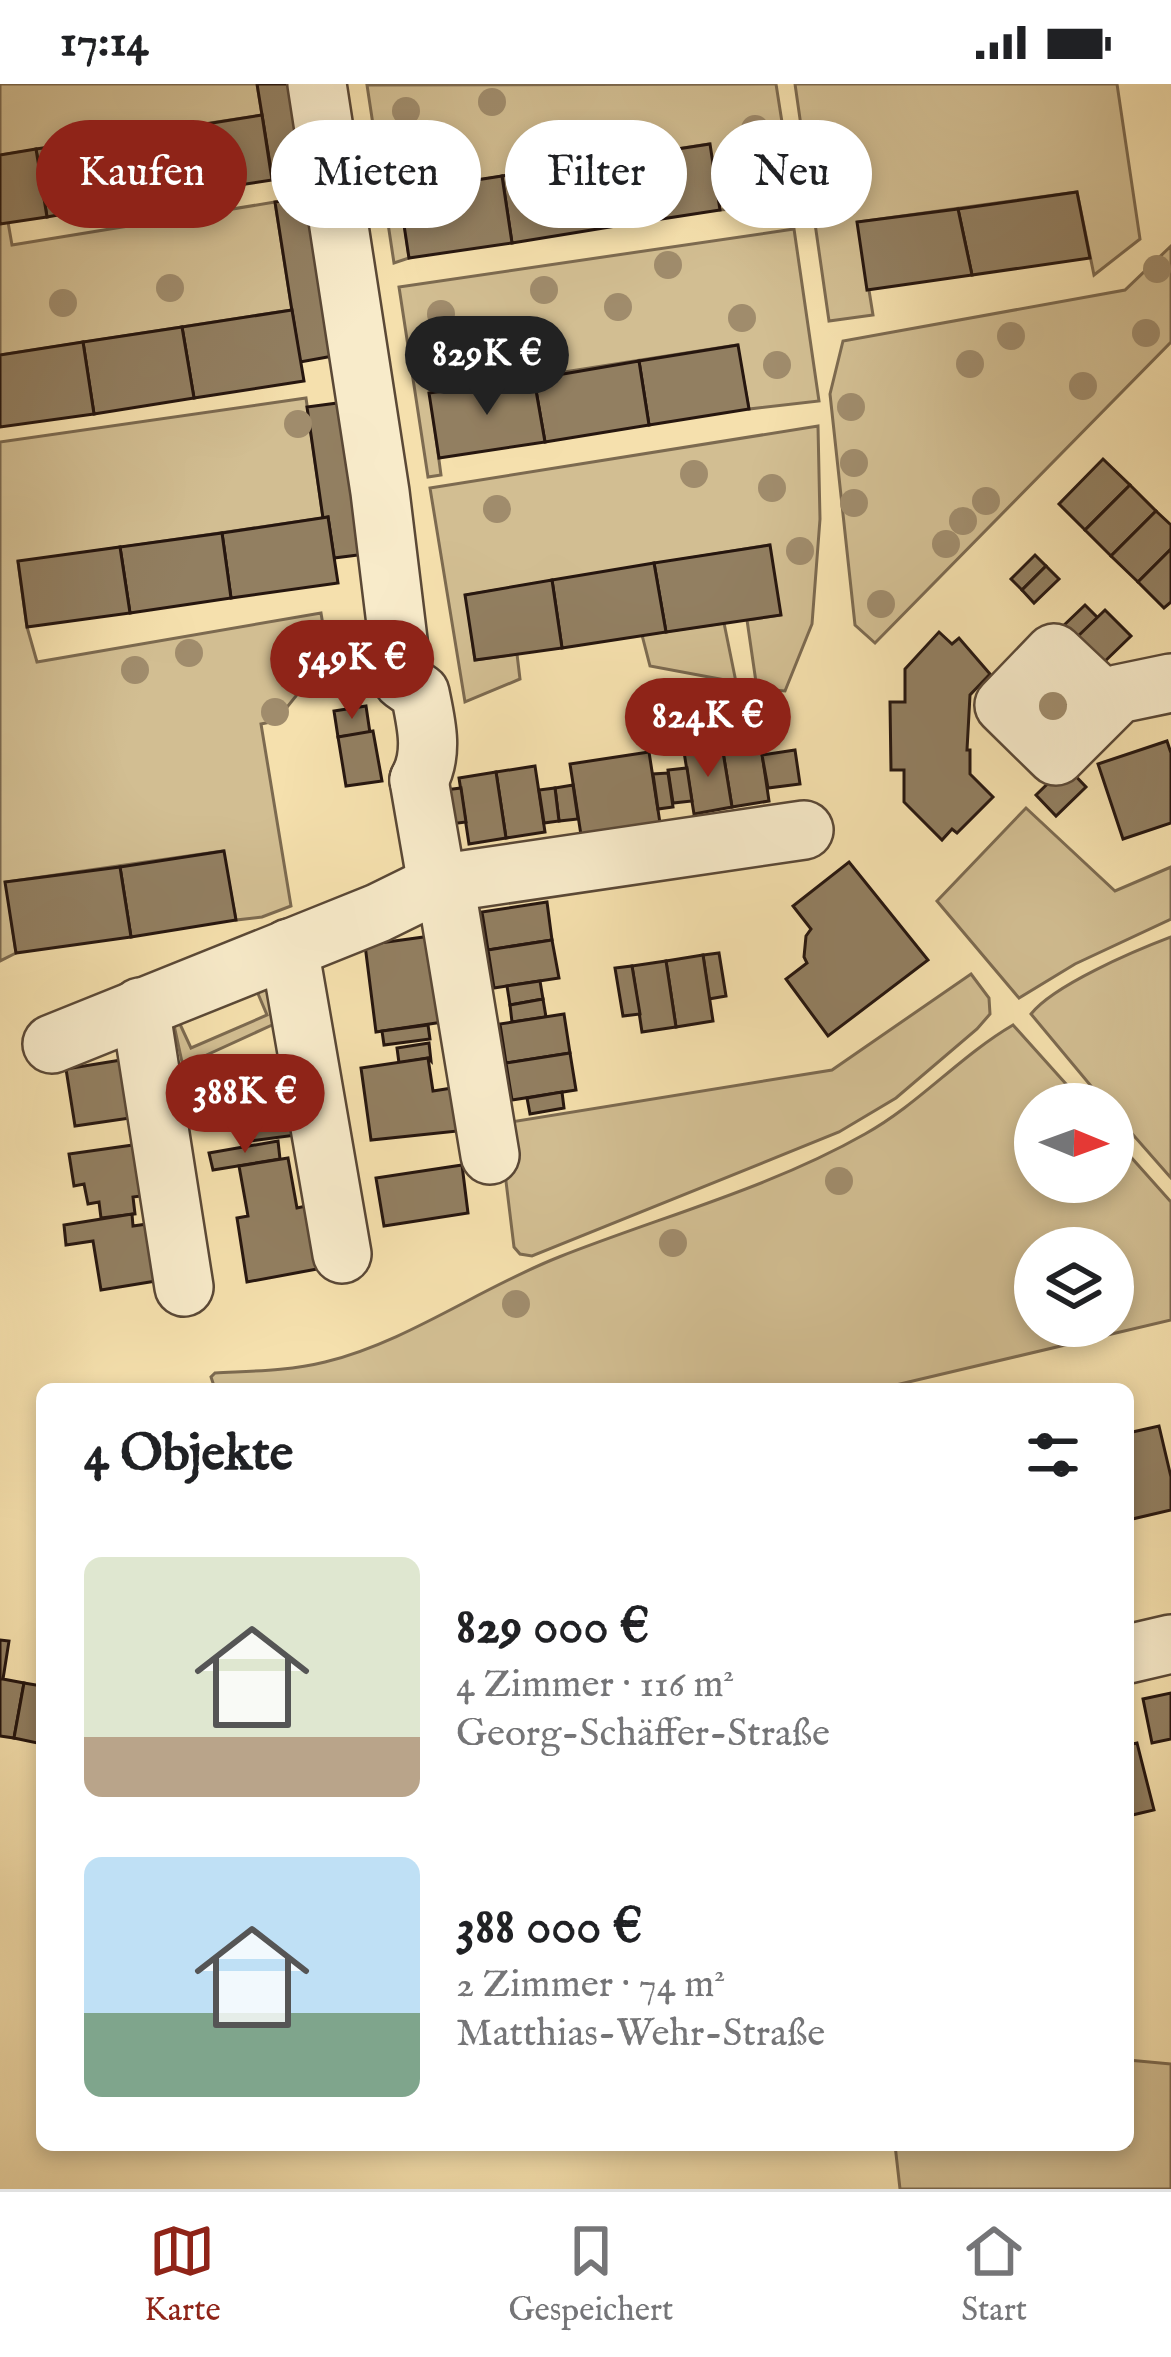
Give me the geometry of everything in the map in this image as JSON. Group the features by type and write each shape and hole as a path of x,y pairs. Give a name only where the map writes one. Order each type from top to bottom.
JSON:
{"street":[{"path":"317,84 380,492 403,681 390,699 396,751 402,765 419,780 437,884 450,913 490,1155"},
{"path":"1107,704 1118,694 1171,683"},
{"path":"52,1044 379,913 437,884 804,830"},
{"path":"289,948 342,1254"},
{"path":"140,1006 184,1287"},
{"path":"1134,1653 1171,1644"}],"shaded area":[{"path":"0,84 257,84 262,115 229,120 36,120 36,150 0,155"},
{"path":"776,84 782,120 711,120 711,156 709,144 687,147 687,120 505,120 505,176 481,179 481,120 372,120 367,85"},
{"path":"795,84 1117,84 1140,239 1094,275 1077,192 872,220 872,120 800,120"},
{"path":"271,203 271,228 279,228 292,310 0,355 0,224 8,222 12,245 116,228 247,228 247,207"},
{"path":"389,228 405,228 409,258 394,263"},
{"path":"816,228 859,228 873,315 829,321"},
{"path":"794,229 819,401 749,409 737,345 430,393 441,475 428,477 399,287"},
{"path":"1171,246 1171,342 875,643 855,625 830,394 843,341 1125,290"},
{"path":"306,398 323,518 18,562 37,662 321,613 328,656 276,721 261,724 291,906 236,920 223,851 6,882 16,953 0,961 0,442"},
{"path":"818,426 820,519 812,624 785,691 757,689 747,620 780,615 769,545 466,595 475,660 517,654 520,679 465,702 430,488"},
{"path":"724,623 736,682 650,666 642,635"},
{"path":"1026,808 1115,891 1171,867 1171,919 1075,964 1019,998 937,901"},
{"path":"1171,937 1171,1178 1134,1136 1134,1083 1088,1083 1031,1014 1076,981"},
{"path":"971,974 989,998 990,1014 896,1098 839,1132 532,1256 514,1247 499,1124 832,1070"},
{"path":"269,986 277,1021 189,1063 182,1062 174,1025 179,1022 191,1048 267,1015 256,989"},
{"path":"1013,1025 1065,1083 1014,1083 1014,1203 1134,1203 1134,1161 1171,1202 1171,1320 1134,1329 1134,1227 1014,1227 1014,1347 1057,1347 904,1383 213,1383 215,1373 298,1367 385,1342 559,1257 791,1170 885,1122"},
{"path":"1134,2061 1171,2064 1171,2189 900,2189 896,2151 1134,2151"}],"building":[{"path":"257,84 294,84 300,120 271,120 271,170"},
{"path":"262,115 271,180 247,184 247,120 231,120"},
{"path":"710,144 711,211 687,215 687,148"},
{"path":"36,149 36,219 0,224 0,155"},
{"path":"502,176 505,228 510,228 512,243 409,258 404,228 481,228 481,179"},
{"path":"1077,192 1090,258 972,275 958,209"},
{"path":"958,209 972,275 867,290 858,228 872,228 872,220"},
{"path":"279,228 313,228 333,356 300,362"},
{"path":"510,228 604,228 512,243"},
{"path":"292,310 304,381 194,398 182,327"},
{"path":"182,327 194,398 94,414 83,342"},
{"path":"83,342 94,414 0,427 0,355"},
{"path":"738,345 749,409 649,425 639,361"},
{"path":"639,361 649,425 545,442 534,379"},
{"path":"534,379 545,442 439,458 429,393"},
{"path":"345,402 366,554 334,558 328,517 323,518 307,407"},
{"path":"1103,459 1130,485 1085,530 1059,504"},
{"path":"1130,485 1156,511 1111,556 1085,530"},
{"path":"1156,511 1171,525 1171,549 1138,582 1111,556"},
{"path":"328,517 338,583 231,598 222,533"},
{"path":"222,533 231,598 130,613 120,547"},
{"path":"770,545 781,615 666,632 654,563"},
{"path":"120,547 130,613 27,627 18,561"},
{"path":"1171,549 1171,602 1164,608 1138,582"},
{"path":"1035,555 1046,566 1022,590 1011,579"},
{"path":"654,563 666,632 562,648 552,580"},
{"path":"1046,566 1059,579 1034,603 1022,590"},
{"path":"552,580 562,648 475,660 465,595"},
{"path":"1085,605 1098,618 1073,641 1061,628"},
{"path":"1105,610 1131,636 1099,667 1073,641"},
{"path":"939,632 952,644 959,638 990,674 970,695 967,750 970,774 993,797 957,833 952,829 942,840 904,802 904,770 891,770 890,702 905,702 905,669"},
{"path":"366,706 370,733 338,737 334,711"},
{"path":"373,731 382,781 346,786 338,737"},
{"path":"760,740 769,801 732,807 722,746"},
{"path":"1167,741 1171,823 1123,839 1098,764"},
{"path":"722,746 732,807 694,814 684,752"},
{"path":"795,750 800,784 768,788 762,755"},
{"path":"649,752 660,823 581,835 570,764"},
{"path":"535,766 545,832 506,838 496,772"},
{"path":"1066,766 1086,787 1056,816 1036,795"},
{"path":"687,768 692,801 673,803 668,770"},
{"path":"496,772 506,838 469,844 459,778"},
{"path":"668,773 673,807 658,809 653,774"},
{"path":"573,785 578,819 559,821 555,788"},
{"path":"461,788 466,822 450,824 445,790"},
{"path":"555,788 559,821 544,823 539,790"},
{"path":"224,851 236,920 131,937 120,867"},
{"path":"849,862 928,960 828,1036 786,979 807,963 806,936 811,929 793,906"},
{"path":"120,867 131,937 16,953 5,882"},
{"path":"547,902 552,940 488,950 482,912"},
{"path":"431,936 443,1022 376,1032 365,945"},
{"path":"552,940 559,978 494,988 488,950"},
{"path":"719,953 726,996 709,999 703,955"},
{"path":"703,955 713,1021 676,1027 666,961"},
{"path":"666,961 676,1027 642,1032 632,966"},
{"path":"632,966 640,1014 623,1016 615,968"},
{"path":"540,981 543,999 510,1005 507,986"},
{"path":"543,999 546,1017 512,1022 510,1005"},
{"path":"564,1014 570,1053 506,1063 500,1024"},
{"path":"428,1025 430,1039 384,1045 382,1031"},
{"path":"429,1043 431,1061 399,1063 397,1048"},
{"path":"570,1053 576,1090 512,1100 506,1063"},
{"path":"428,1058 433,1091 452,1088 458,1131 371,1140 361,1068"},
{"path":"121,1060 130,1118 75,1126 66,1069"},
{"path":"289,1080 296,1135 242,1142 235,1087"},
{"path":"562,1092 564,1108 530,1114 527,1098"},
{"path":"278,1141 280,1159 213,1170 209,1153"},
{"path":"133,1145 141,1196 133,1197 135,1214 101,1218 99,1202 88,1204 84,1184 74,1186 69,1154"},
{"path":"288,1158 297,1208 306,1206 317,1269 247,1282 237,1218 248,1216 239,1166"},
{"path":"462,1165 468,1213 384,1226 376,1178"},
{"path":"132,1214 133,1226 147,1224 156,1281 101,1290 93,1241 66,1245 64,1225"},
{"path":"1159,1426 1171,1477 1171,1510 1134,1519 1134,1432"},
{"path":"0,1640 9,1641 3,1679 24,1683 14,1738 0,1736"},
{"path":"24,1683 36,1685 36,1743 14,1738"},
{"path":"1171,1693 1171,1739 1152,1743 1143,1699"},
{"path":"1134,1744 1154,1810 1134,1815"}]}
